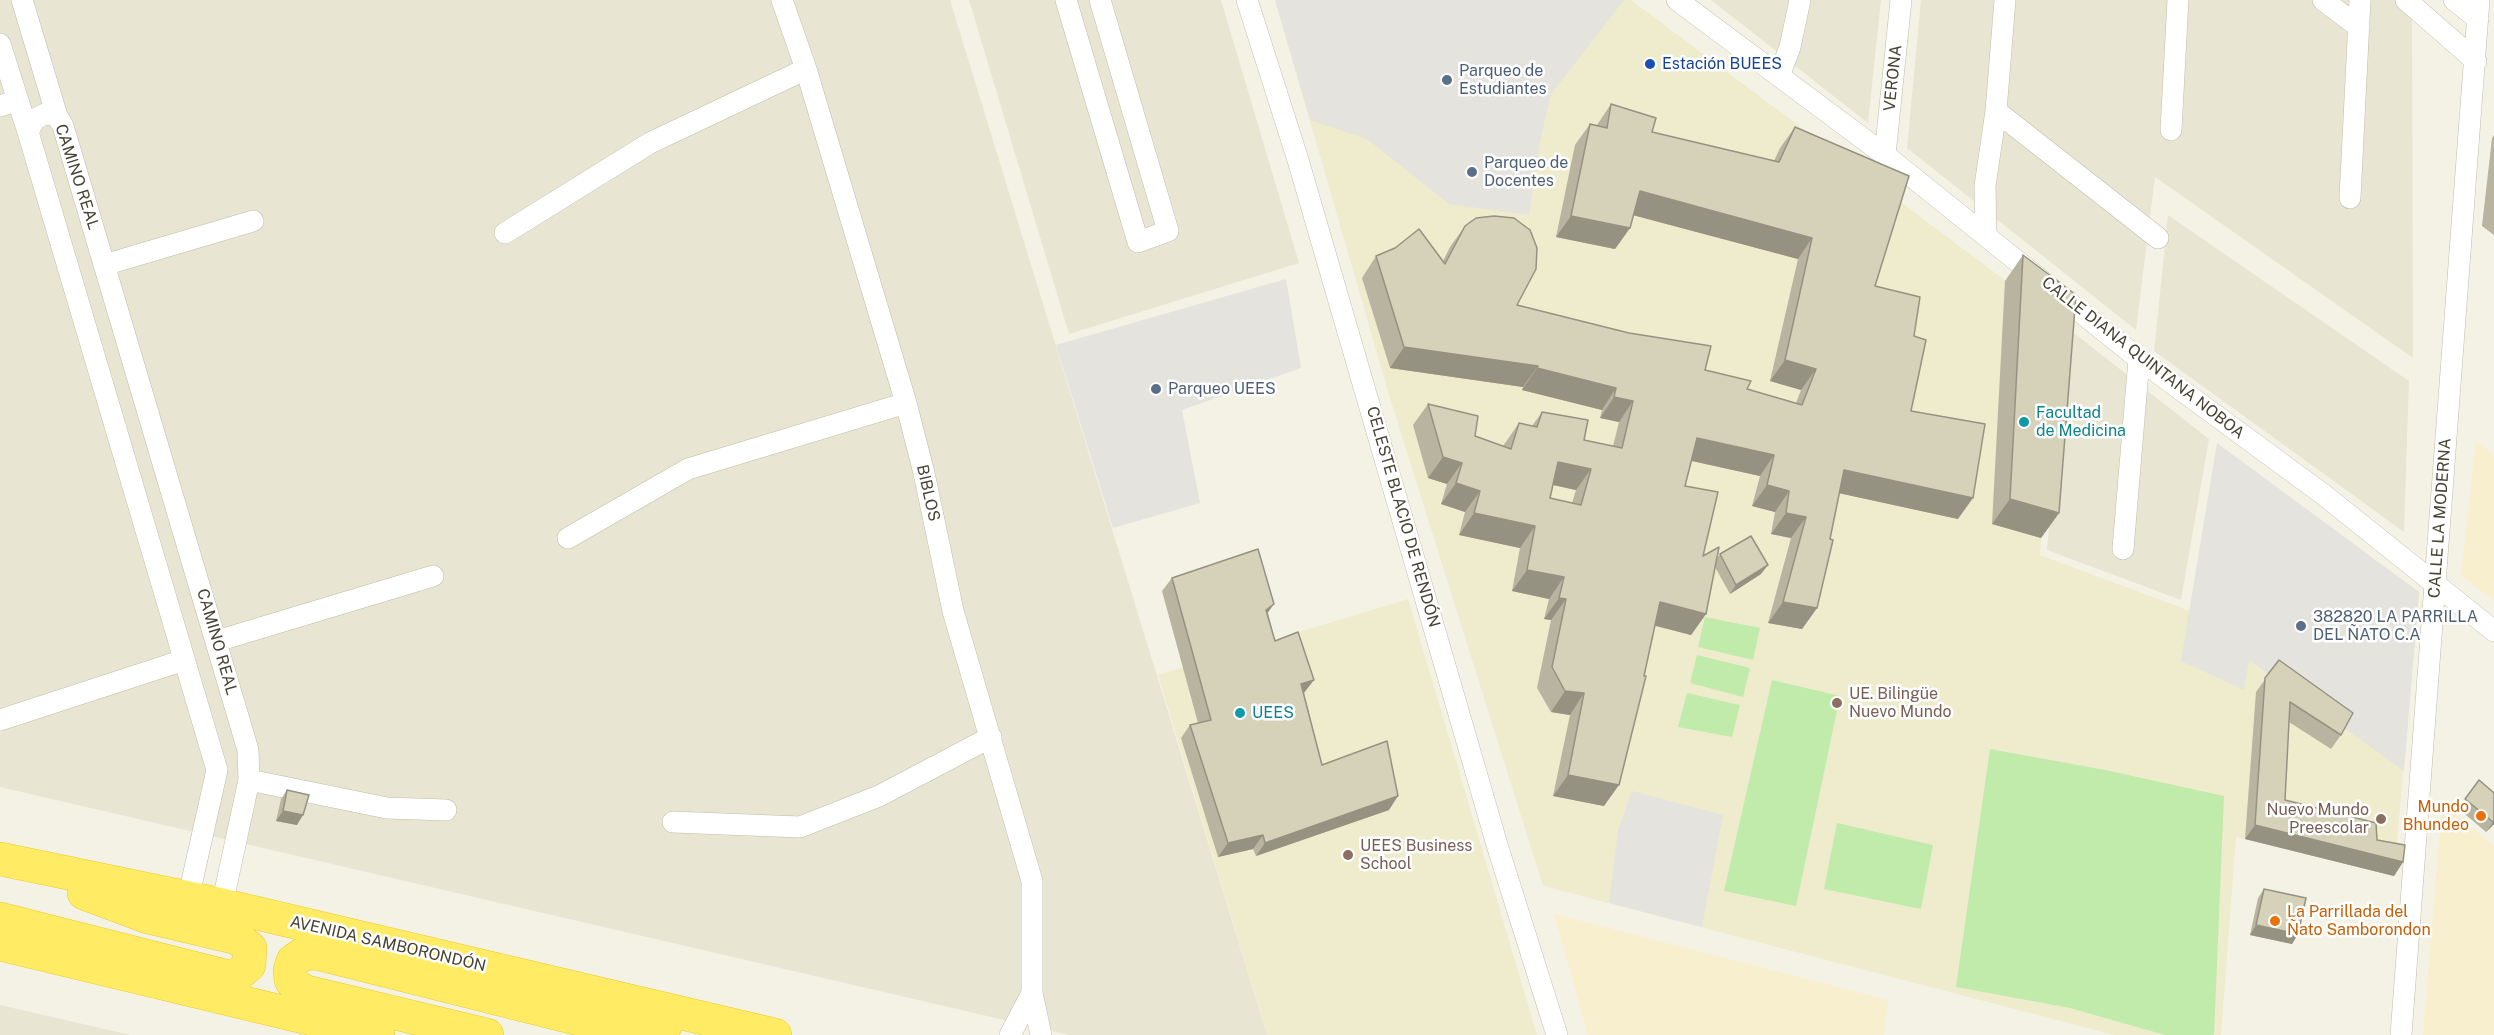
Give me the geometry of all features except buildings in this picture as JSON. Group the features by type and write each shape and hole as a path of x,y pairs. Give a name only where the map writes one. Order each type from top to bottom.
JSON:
{"highway":[{"name":"AVENIDA SAMBORONDÓN","path":"0,861 222,906 773,1035"},
{"path":"0,861 148,917 237,938 250,948 251,957 243,972 229,976 0,919"},
{"path":"0,944 378,1035"},
{"path":"487,1035 307,992 296,987 291,980 290,970 293,961 303,954 316,953 584,1020 773,1035"}],"street":[{"path":"22,0 57,116"},
{"name":"BIBLOS","path":"782,0 806,69 906,403 924,473 953,611 1032,881 1032,993 1041,1035"},
{"path":"1066,0 1138,242 1168,231 1100,0"},
{"name":"CELESTE BLACIO DE RENDÓN","path":"1247,0 1298,160 1498,848 1557,1035"},
{"name":"CALLE DIANA QUINTANA NOBOA","path":"1677,0 1885,155 2139,359 2315,488 2494,631"},
{"path":"1779,76 1790,47 1800,0"},
{"name":"VERONA","path":"1885,155 1900,0"},
{"path":"1986,235 1985,186 1996,111 2005,0"},
{"path":"2171,130 2178,0"},
{"path":"2323,0 2359,27"},
{"path":"2350,198 2360,0"},
{"path":"2406,0 2476,61"},
{"path":"2454,0 2478,9"},
{"name":"CALLE LA MODERNA","path":"2401,1035 2476,61 2478,9"},
{"path":"0,44 9,103 28,132"},
{"path":"505,233 650,143 806,69"},
{"path":"1092,88 1123,78"},
{"path":"1996,111 2158,238"},
{"name":"CAMINO REAL","path":"188,899 216,770 28,132 35,119 45,114 57,116 63,126 248,750 249,780 222,906"},
{"path":"104,265 253,221"},
{"path":"2123,549 2139,359"},
{"path":"568,538 688,469 906,403"},
{"path":"122,451 142,440 158,444"},
{"path":"217,641 433,576"},
{"path":"0,720 184,660"},
{"path":"673,822 800,827 879,795 991,737"},
{"path":"249,780 387,808 446,810"},
{"name":"BIBLOS","path":"1010,1035 1032,993"}],"shaded area":[{"path":"0,0 950,0 1267,1035 1069,1035 0,787"},
{"path":"969,0 1221,0 1299,263 1069,334"},
{"path":"1275,0 1631,0 2058,320 2040,555 2190,611 2419,592 2394,876 2236,837 2221,1035 2114,1035 1543,886 1389,395"},
{"name":"Parqueo de Estudiantes","path":"1275,0 1624,0 1551,94 1540,141 1529,215 1449,204 1367,139 1310,120"},
{"path":"1711,0 1881,0 1868,123"},
{"path":"1921,0 2412,0 2413,358 2155,177 2136,330 1907,148"},
{"path":"2168,215 2409,381 2404,532 2154,351"},
{"name":"Parqueo UEES","path":"1286,279 1301,368 1182,410 1200,503 1113,528 1056,345"},
{"path":"2065,326 2209,439 2181,600 2047,550"},
{"path":"2476,440 2494,456 2494,600 2461,576"},
{"name":"382820 LA PARRILLA DEL ÑATO C.A","path":"2217,443 2419,592 2404,771 2249,660 2244,690 2181,661"},
{"name":"UEES Business School","path":"1408,599 1537,1035 1267,1035 1158,675"},
{"path":"1632,791 1723,815 1702,927 1609,903 1618,831"},
{"path":"2442,803 2494,846 2494,1035 2423,1035"},
{"path":"1554,914 1888,1000 1884,1035 1588,1035"},
{"path":"0,1005 131,1035 0,1035"}],"green space":[{"path":"1705,617 1760,628 1753,660 1698,647"},
{"path":"1697,655 1750,668 1743,697 1690,683"},
{"path":"1772,680 1840,696 1796,906 1724,891"},
{"path":"1687,693 1740,705 1732,737 1678,727"},
{"path":"1990,749 2105,770 2224,796 2214,1035 2165,1035 2070,1008 1956,987"},
{"path":"1837,823 1933,845 1921,909 1824,889"}],"place":[{"name":"Estación BUEES","path":"1650,64"},
{"name":"Parqueo de Estudiantes","path":"1447,80"},
{"name":"Parqueo de Docentes","path":"1472,172"},
{"name":"Parqueo UEES","path":"1156,389"},
{"name":"Facultad de Medicina","path":"2024,422"},
{"name":"382820 LA PARRILLA DEL ÑATO C.A","path":"2301,626"},
{"name":"UE. Bilingüe Nuevo Mundo","path":"1837,703"},
{"name":"UEES","path":"1240,713"},
{"name":"Mundo Bhundeo","path":"2481,816"},
{"name":"Nuevo Mundo Preescolar","path":"2381,819"},
{"name":"UEES Business School","path":"1348,855"},
{"name":"La Parrillada del Ñato Samborondon","path":"2275,921"}]}
